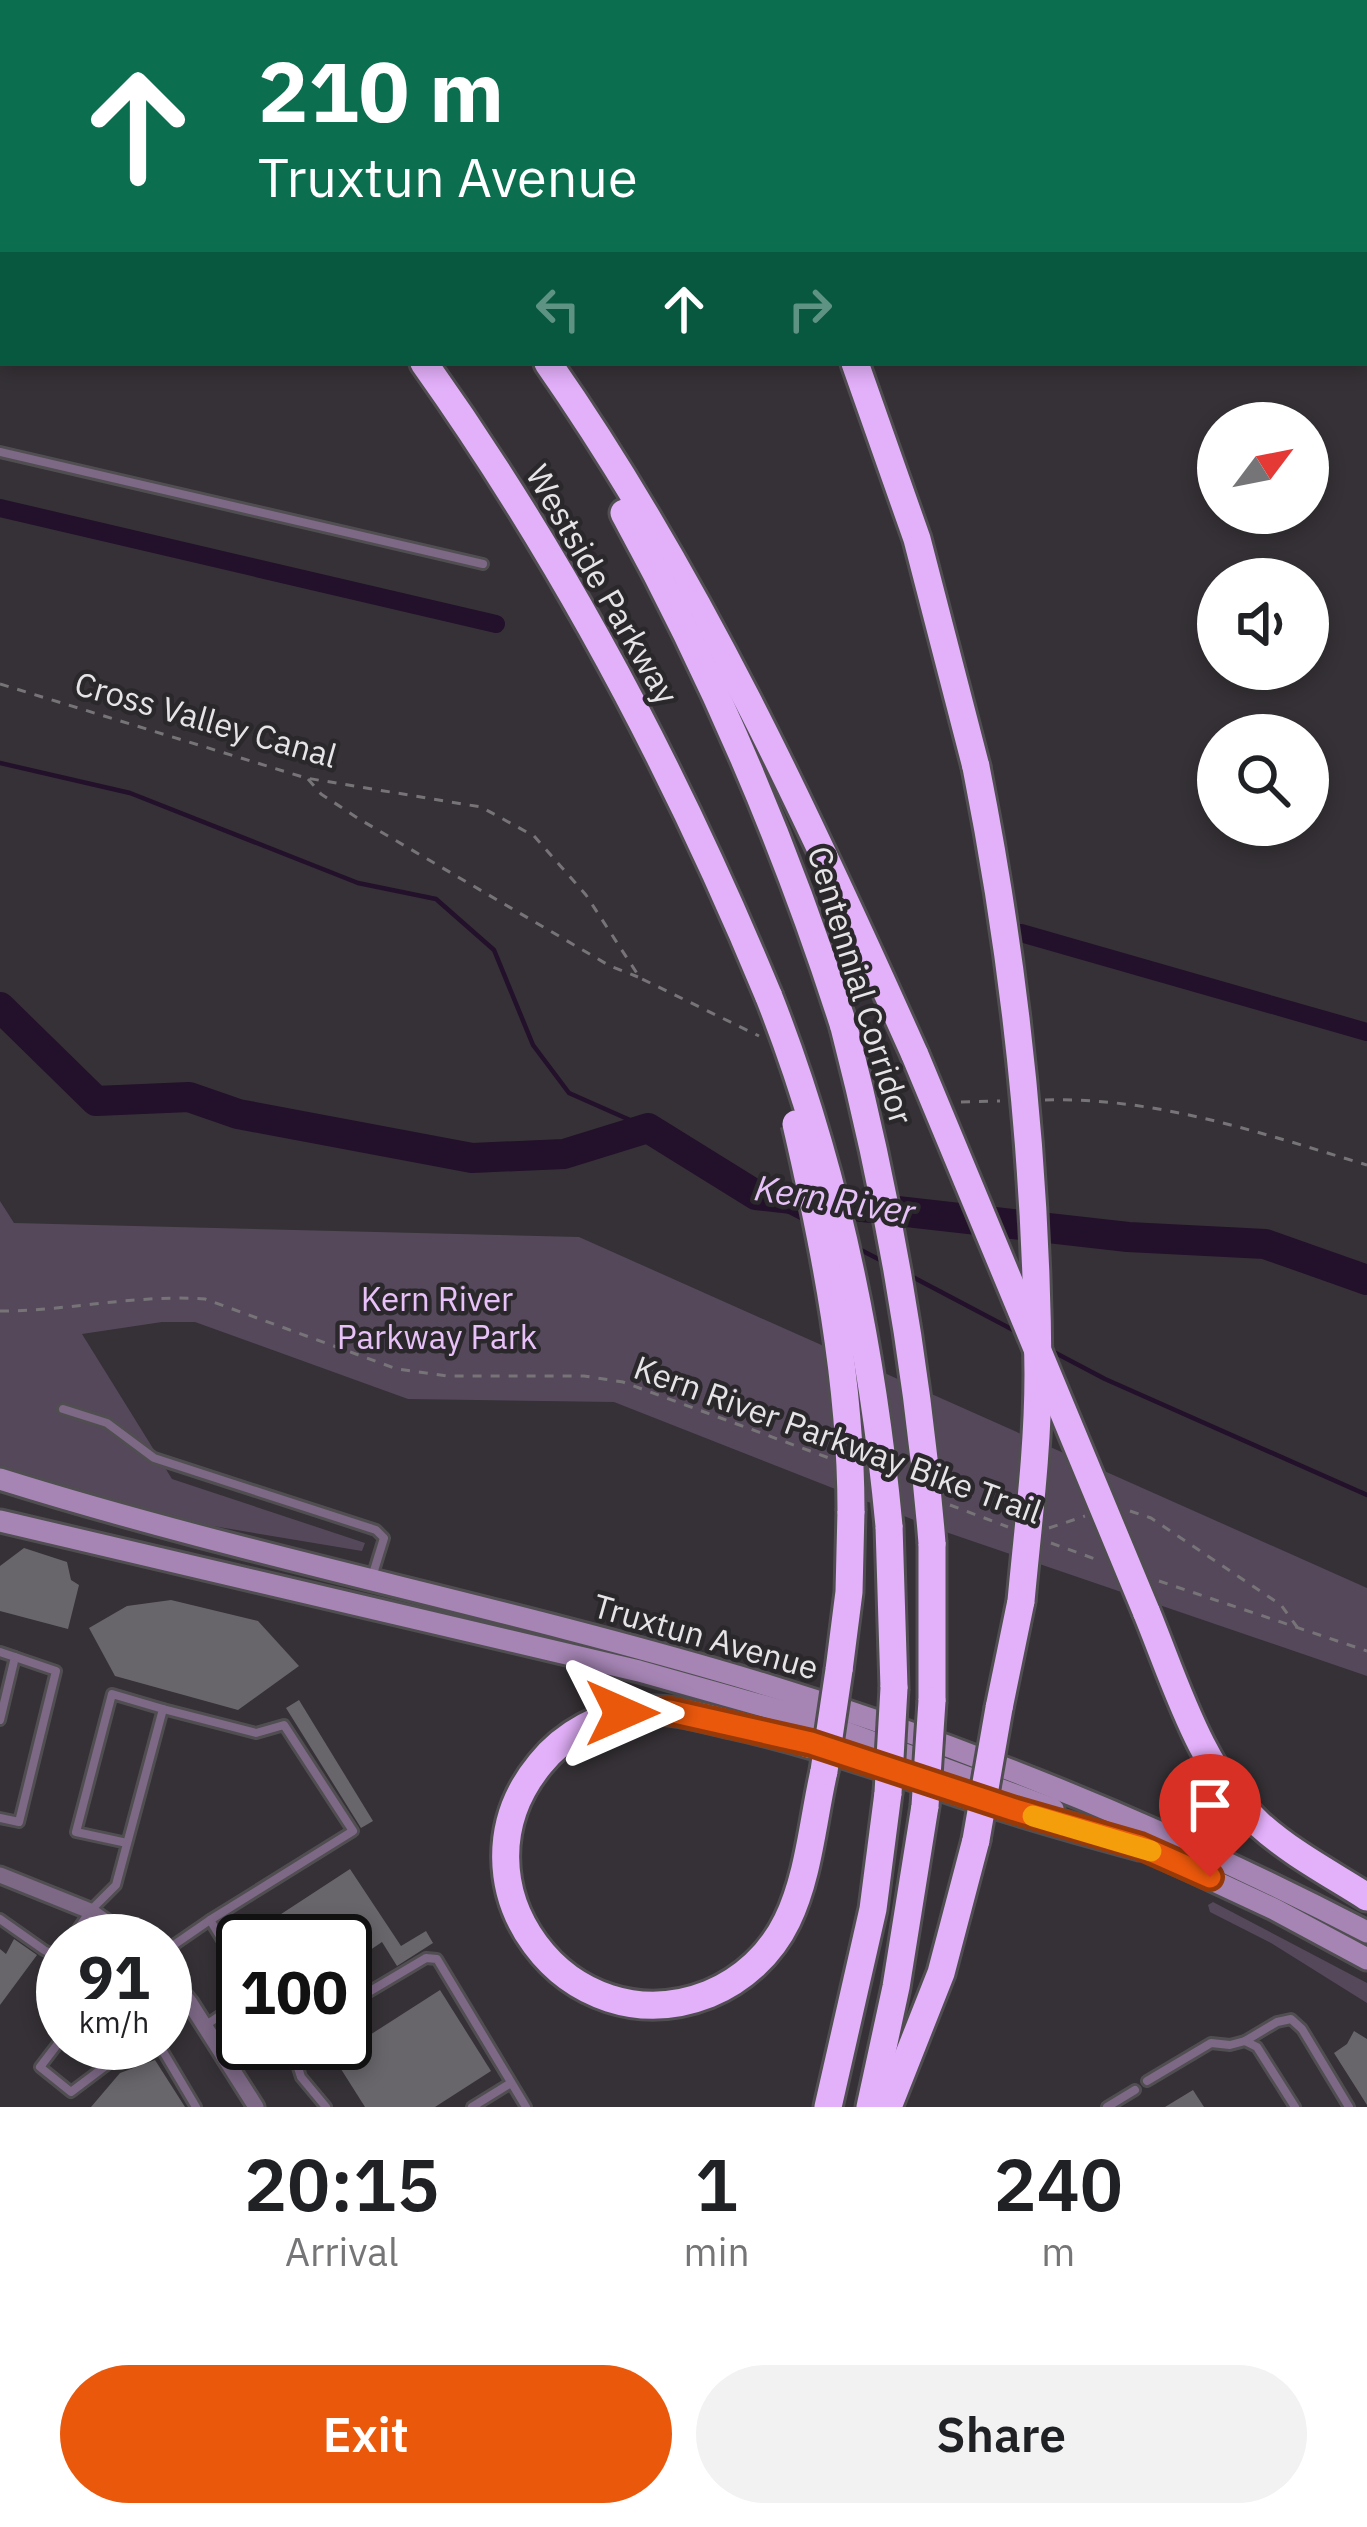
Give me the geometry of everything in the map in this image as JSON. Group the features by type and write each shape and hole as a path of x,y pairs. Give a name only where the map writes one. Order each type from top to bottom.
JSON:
{"highway":[{"name":"Westside Parkway","path":"426,366 560,573 659,755 764,995"},
{"name":"Centennial Corridor","path":"546,366 723,711 781,845 844,1027 904,1304 932,1543 932,1701 925,1806 896,1987 870,2107"},
{"path":"546,366 641,508 728,661 806,816 915,1055 1203,1747 1234,1796 1277,1840 1367,1898"},
{"path":"856,366 917,539 976,767 1010,962 1032,1180 1037,1391 1021,1601 976,1840 941,1973 888,2107"},
{"path":"764,995 818,1227 842,1387 851,1511 849,1592 839,1670 824,1771 798,1891 788,1920 759,1960 716,1991 659,2005 608,1998 571,1980 548,1961 518,1917 506,1860 510,1822 524,1786 562,1742 595,1722 632,1711 686,1714 811,1743 1015,1810 1140,1846"},
{"path":"764,995 805,1095 851,1267 877,1412 889,1526 894,1688 888,1793 872,1909 828,2107"}],"main road":[{"name":"Truxtun Avenue","path":"0,1479 93,1508 735,1676 993,1764 1196,1847 1367,1932"},
{"path":"0,1494 93,1508"},
{"name":"Truxtun Avenue","path":"0,1521 639,1671 810,1719 1140,1846 1367,1959"},
{"path":"214,1573 256,1562 353,1584 371,1578"}],"street":[{"path":"0,1875 94,1914"},
{"path":"193,2007 256,2107"}],"lane":[{"path":"0,452 483,564"},
{"path":"63,1409 107,1423 154,1458 376,1530 384,1538 371,1578"},
{"path":"0,1652 56,1670 20,1822 0,1818"},
{"path":"0,1720 15,1657"},
{"path":"128,1843 76,1832 112,1694 256,1733 284,1725 353,1831 192,1933"},
{"path":"88,1914 116,1885 163,1709"},
{"path":"0,1919 36,1944"},
{"path":"211,1920 216,1928"},
{"path":"372,1990 434,1957 526,2107"},
{"path":"205,2026 216,2018"},
{"path":"1147,2081 1211,2043 1245,2041 1291,2019 1302,2029 1349,2107"},
{"path":"1245,2041 1257,2047 1295,2107"},
{"path":"44,2070 71,2092 100,2070"},
{"path":"174,2070 196,2107"},
{"path":"300,2070 326,2107"},
{"path":"472,2107 511,2083"},
{"path":"1107,2107 1135,2090"}],"path":[{"name":"Cross Valley Canal","path":"0,684 306,778 481,807 534,836 586,895 640,978"},
{"path":"306,778 359,819 610,965 760,1036"},
{"path":"868,1075 914,1089"},
{"path":"1028,1100 1098,1099 1202,1116 1367,1165"},
{"path":"959,1102 1005,1101"},
{"name":"Kern River Parkway Bike Trail","path":"0,1311 46,1311 175,1297 205,1299 397,1370 448,1376 584,1376 623,1382 838,1462"},
{"name":"Kern River Parkway Bike Trail","path":"947,1504 1012,1529"},
{"path":"1113,1511 1151,1517 1281,1605 1298,1629"},
{"path":"1046,1529 1096,1512"},
{"name":"Kern River Parkway Bike Trail","path":"1034,1538 1100,1560"},
{"path":"1144,1576 1367,1652"}],"green space":[{"name":"Kern River Parkway Park","path":"0,1201 14,1223 579,1237 1367,1588 1367,1676 937,1529 614,1402 408,1399 195,1322 82,1334 172,1479 365,1543 362,1551 195,1523 0,1470"},
{"path":"1213,1902 1367,1983 1367,2003 1271,1943 1210,1912 1208,1905"}],"building":[{"path":"24,1548 67,1562 71,1580 79,1585 68,1629 0,1611 0,1566"},
{"path":"171,1600 258,1621 299,1666 238,1710 115,1676 89,1628 127,1606"},
{"path":"299,1700 373,1821 361,1828 286,1708"},
{"path":"350,1869 401,1946 426,1931 433,1943 397,1966 382,1942 372,1949 372,1914 281,1914"},
{"path":"14,1939 36,1956 0,2005 0,1949 6,1954"},
{"path":"440,1990 491,2071 435,2107 365,2107 342,2070 372,2070 372,2034"},
{"path":"1354,2031 1367,2039 1367,2105 1334,2053"},
{"path":"161,2070 185,2107 91,2107 120,2073"},
{"path":"1193,2090 1204,2107 1165,2107"}],"waterway":[{"path":"0,508 496,624"},
{"path":"0,763 130,793 358,883 436,899 494,950 533,1045 569,1093 648,1128"},
{"path":"1021,933 1367,1032"},
{"name":"Kern River","path":"0,1007 96,1101 189,1097 238,1114 472,1158 564,1154 648,1128 756,1195 1128,1237 1265,1244 1367,1280"},
{"path":"756,1195 807,1221"},
{"path":"859,1249 886,1263"},
{"path":"907,1274 1019,1333"},
{"path":"1050,1350 1367,1495"}],"slow traffic":[{"path":"1033,1816 1151,1851"}],"route":[{"path":"622,1713 670,1711 811,1743 1140,1846 1210,1877"}]}
